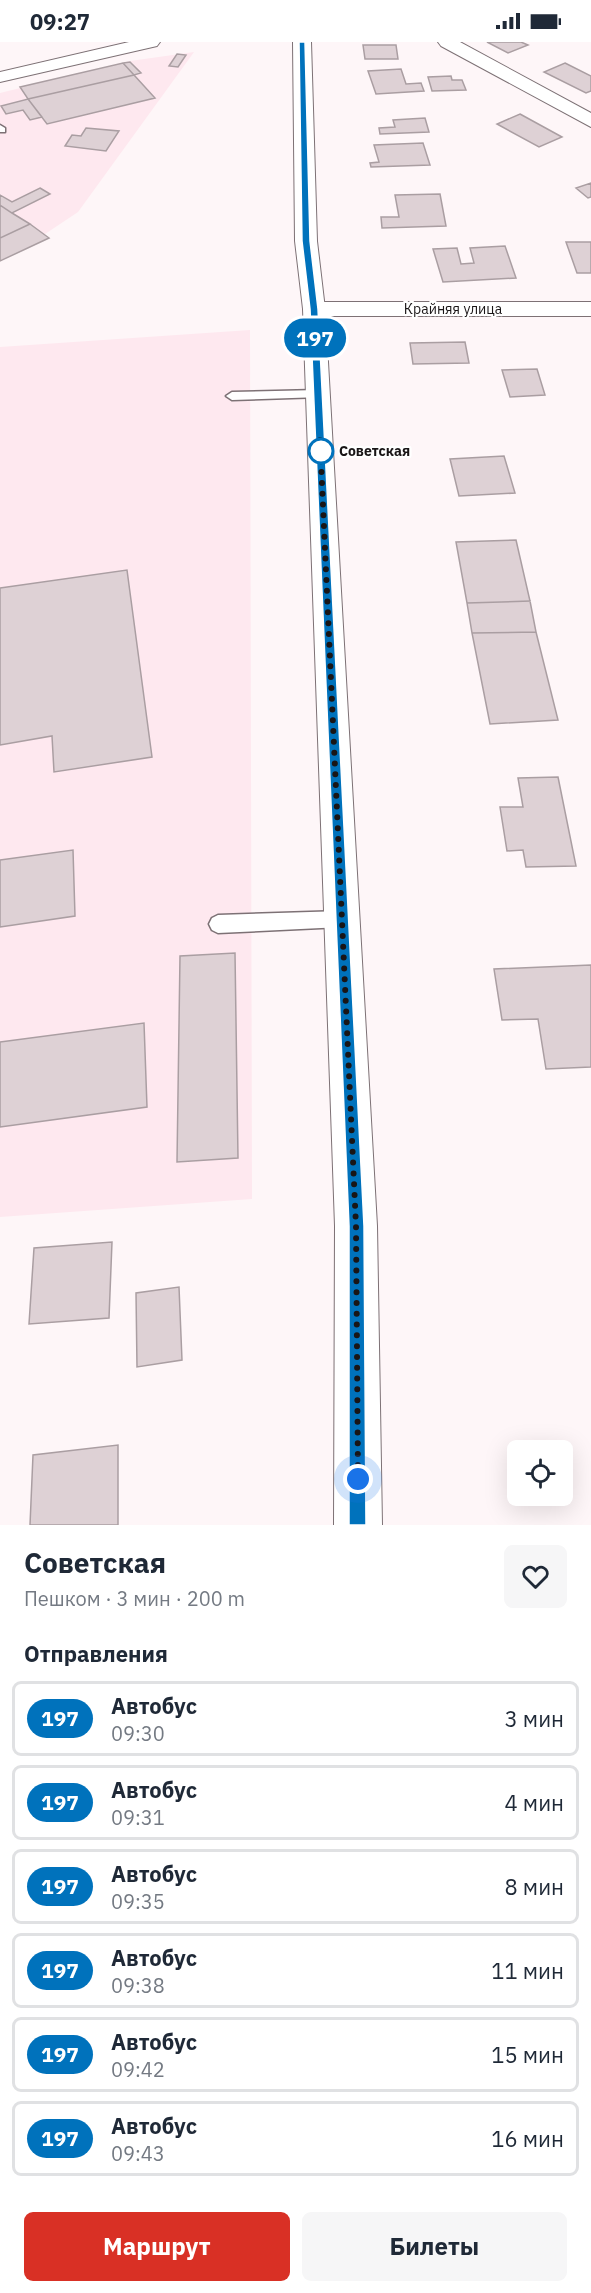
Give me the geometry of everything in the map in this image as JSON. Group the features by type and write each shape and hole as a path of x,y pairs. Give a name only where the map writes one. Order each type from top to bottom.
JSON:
{"street":[{"path":"0,77 152,42"},
{"path":"302,42 306,241 314,309 356,1226 358,1525"},
{"path":"447,42 591,122"},
{"name":"Крайняя улица","path":"314,309 591,309"}],"lane":[{"path":"232,396 318,394"},
{"path":"218,924 342,920"}],"shaded area":[{"path":"194,52 78,212 39,238 0,256 0,93 130,61"},
{"path":"250,330 252,1199 0,1217 0,347"}],"building":[{"path":"487,42 521,42 528,45 508,53"},
{"path":"363,45 396,45 398,59 365,59"},
{"path":"177,54 186,55 178,67 169,66"},
{"path":"130,62 141,73 134,75 123,63"},
{"path":"123,63 134,75 28,99 20,87"},
{"path":"565,63 591,76 591,91 586,93 544,72"},
{"path":"401,69 406,84 421,83 424,91 376,94 368,71"},
{"path":"134,75 155,98 47,124 28,99"},
{"path":"451,76 452,80 462,80 466,90 432,91 428,77"},
{"path":"28,99 42,117 30,120 23,110 6,114 1,106"},
{"path":"520,114 562,137 539,147 497,124"},
{"path":"425,118 429,132 380,134 379,128 395,127 393,120"},
{"path":"86,128 119,131 106,151 65,146 72,135 81,136"},
{"path":"423,143 430,165 371,167 370,163 379,162 374,145"},
{"path":"591,183 591,197 588,198 576,188"},
{"path":"40,188 50,194 12,213 0,205 0,195 12,202"},
{"path":"440,194 446,226 382,228 381,217 399,217 395,195"},
{"path":"0,205 12,213 30,224 0,238"},
{"path":"30,224 49,238 0,261 0,238"},
{"path":"566,242 591,242 591,273 577,273"},
{"path":"505,246 516,278 443,282 433,249 457,248 461,264 474,263 470,248"},
{"path":"465,342 469,363 413,364 410,343"},
{"path":"537,369 545,395 510,397 502,370"},
{"path":"504,456 515,493 459,496 450,459"},
{"path":"516,540 530,601 467,603 456,542"},
{"path":"127,570 152,757 54,772 52,736 0,745 0,588"},
{"path":"530,601 536,632 472,633 467,603"},
{"path":"536,632 558,720 490,724 472,633"},
{"path":"558,777 576,866 526,867 523,850 507,851 500,807 523,807 518,778"},
{"path":"73,850 75,916 0,927 0,860"},
{"path":"235,953 238,1158 177,1162 180,956"},
{"path":"591,965 591,1067 546,1069 538,1019 502,1020 494,969"},
{"path":"144,1023 147,1107 0,1127 0,1042"},
{"path":"112,1242 109,1318 29,1324 34,1248"},
{"path":"179,1287 182,1360 137,1367 136,1293"},
{"path":"118,1445 118,1525 30,1525 33,1455"}],"bus line":[{"name":"197","path":"302,42 306,241 314,309 356,1226 358,1525"}],"place":[{"name":"Советская","path":"321,451"}],"route":[{"path":"321,451 320,440 356,1226 358,1479"}]}
